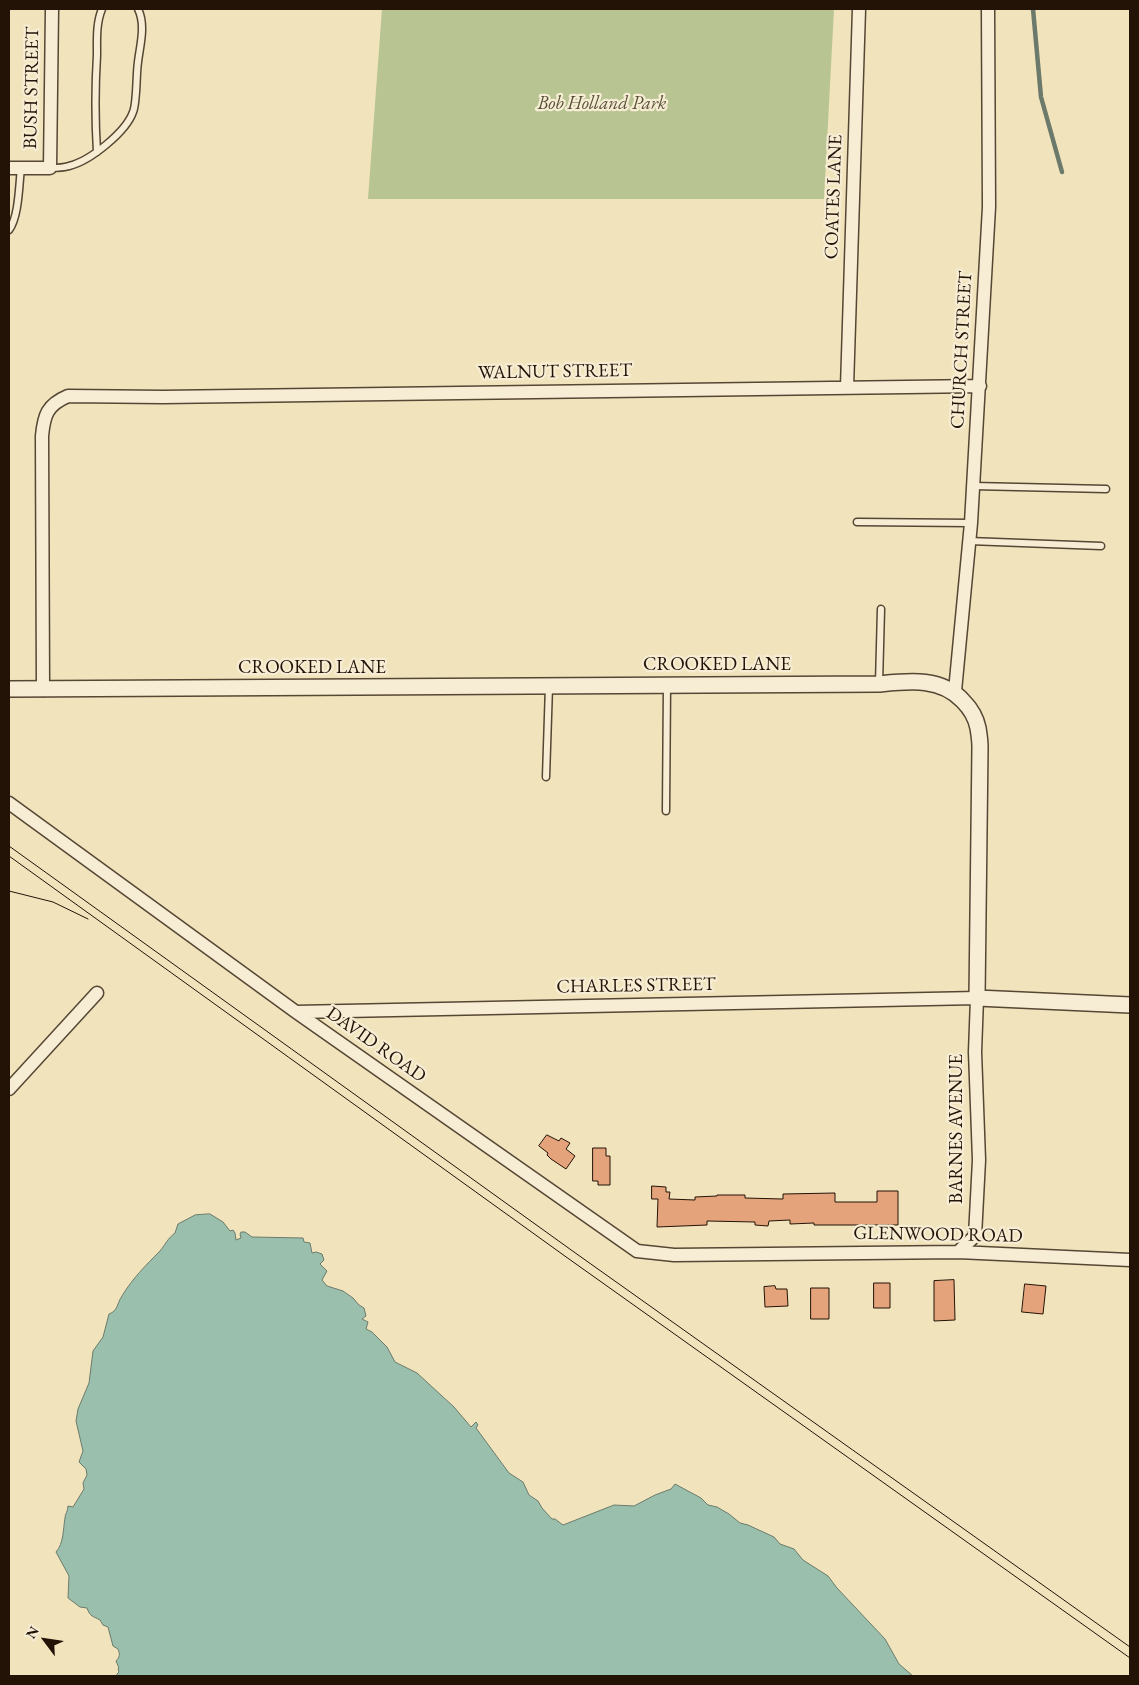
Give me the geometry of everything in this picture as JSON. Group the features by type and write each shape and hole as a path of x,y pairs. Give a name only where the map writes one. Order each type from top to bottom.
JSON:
{"street":[{"name":"BUSH STREET","path":"50,168 52,9"},
{"name":"COATES LANE","path":"846,387 859,9"},
{"name":"CHURCH STREET","path":"955,692 971,523 989,207 988,9"},
{"path":"15,168 50,168"},
{"name":"WALNUT STREET","path":"43,690 42,436 44,418 54,404 68,396 132,397 980,386"},
{"name":"CROOKED LANE","path":"9,689 667,686 930,682 955,692 970,709 978,726 980,747 977,998"},
{"name":"DAVID ROAD","path":"9,803 296,1012 637,1252 674,1255 744,1253"},
{"path":"9,1089 97,994"},
{"path":"977,998 1130,1005"},
{"name":"CHARLES STREET","path":"296,1012 977,998"},
{"name":"BARNES AVENUE","path":"958,1252 975,1236 979,1160 975,1052 977,998"},
{"name":"GLENWOOD ROAD","path":"744,1253 958,1252 1130,1260"}],"lane":[{"path":"97,152 95,127 97,51 98,25 102,9"},
{"path":"50,168 69,166 97,152 122,128 134,111 136,73 142,31 141,15 138,9"},
{"path":"9,230 12,226 17,204 15,168"},
{"path":"973,486 1106,489"},
{"path":"857,522 971,523"},
{"path":"969,541 1101,546"},
{"path":"879,684 881,608"},
{"path":"546,777 550,686"},
{"path":"666,811 667,686"}],"green space":[{"name":"Bob Holland Park","path":"382,9 834,9 824,199 368,199"}],"shaded area":[{"path":"210,1214 223,1222 230,1231 233,1230 236,1240 241,1238 241,1232 245,1232 252,1237 303,1238 304,1242 310,1243 312,1253 322,1254 324,1260 320,1264 327,1271 322,1280 327,1286 343,1291 364,1308 366,1316 362,1319 368,1322 366,1329 372,1332 387,1347 395,1362 417,1373 454,1407 471,1427 476,1422 478,1425 476,1428 509,1473 523,1482 529,1495 538,1501 552,1519 563,1525 614,1505 634,1506 671,1489 675,1484 701,1498 708,1505 717,1507 729,1514 740,1523 774,1537 780,1544 794,1549 803,1560 828,1576 885,1639 899,1664 913,1676 117,1676 119,1668 116,1661 119,1657 119,1652 113,1646 108,1627 91,1615 87,1608 80,1607 68,1598 69,1576 56,1552 62,1540 68,1506 73,1507 84,1489 83,1483 87,1475 86,1469 79,1462 83,1451 76,1421 78,1409 89,1383 93,1351 103,1337 109,1314 116,1309 122,1296 135,1278 175,1233 178,1224 195,1215"}],"building":[{"path":"547,1135 559,1141 561,1138 570,1143 566,1149 575,1156 566,1169 551,1159 547,1155 548,1153 539,1146"},
{"path":"593,1148 606,1148 606,1156 610,1156 610,1185 598,1185 598,1181 593,1181"},
{"path":"652,1186 666,1187 666,1192 670,1192 669,1199 695,1200 695,1197 717,1195 745,1195 745,1198 783,1199 783,1194 835,1193 835,1202 877,1202 877,1191 898,1191 898,1225 790,1224 790,1220 769,1221 768,1226 755,1225 755,1222 707,1221 707,1225 657,1227 658,1199 652,1199"},
{"path":"954,1280 955,1320 934,1321 934,1281"},
{"path":"874,1283 890,1283 890,1308 874,1308"},
{"path":"1025,1284 1046,1286 1043,1314 1022,1312"},
{"path":"775,1286 776,1289 787,1289 788,1306 765,1307 764,1287"},
{"path":"811,1288 829,1288 829,1319 811,1319"}],"waterway":[{"path":"1033,9 1041,97 1062,172"}],"tram line":[{"path":"9,846 574,1252 1130,1647"},
{"path":"9,856 569,1259 1130,1658"},
{"path":"9,891 53,902 88,919"}]}
